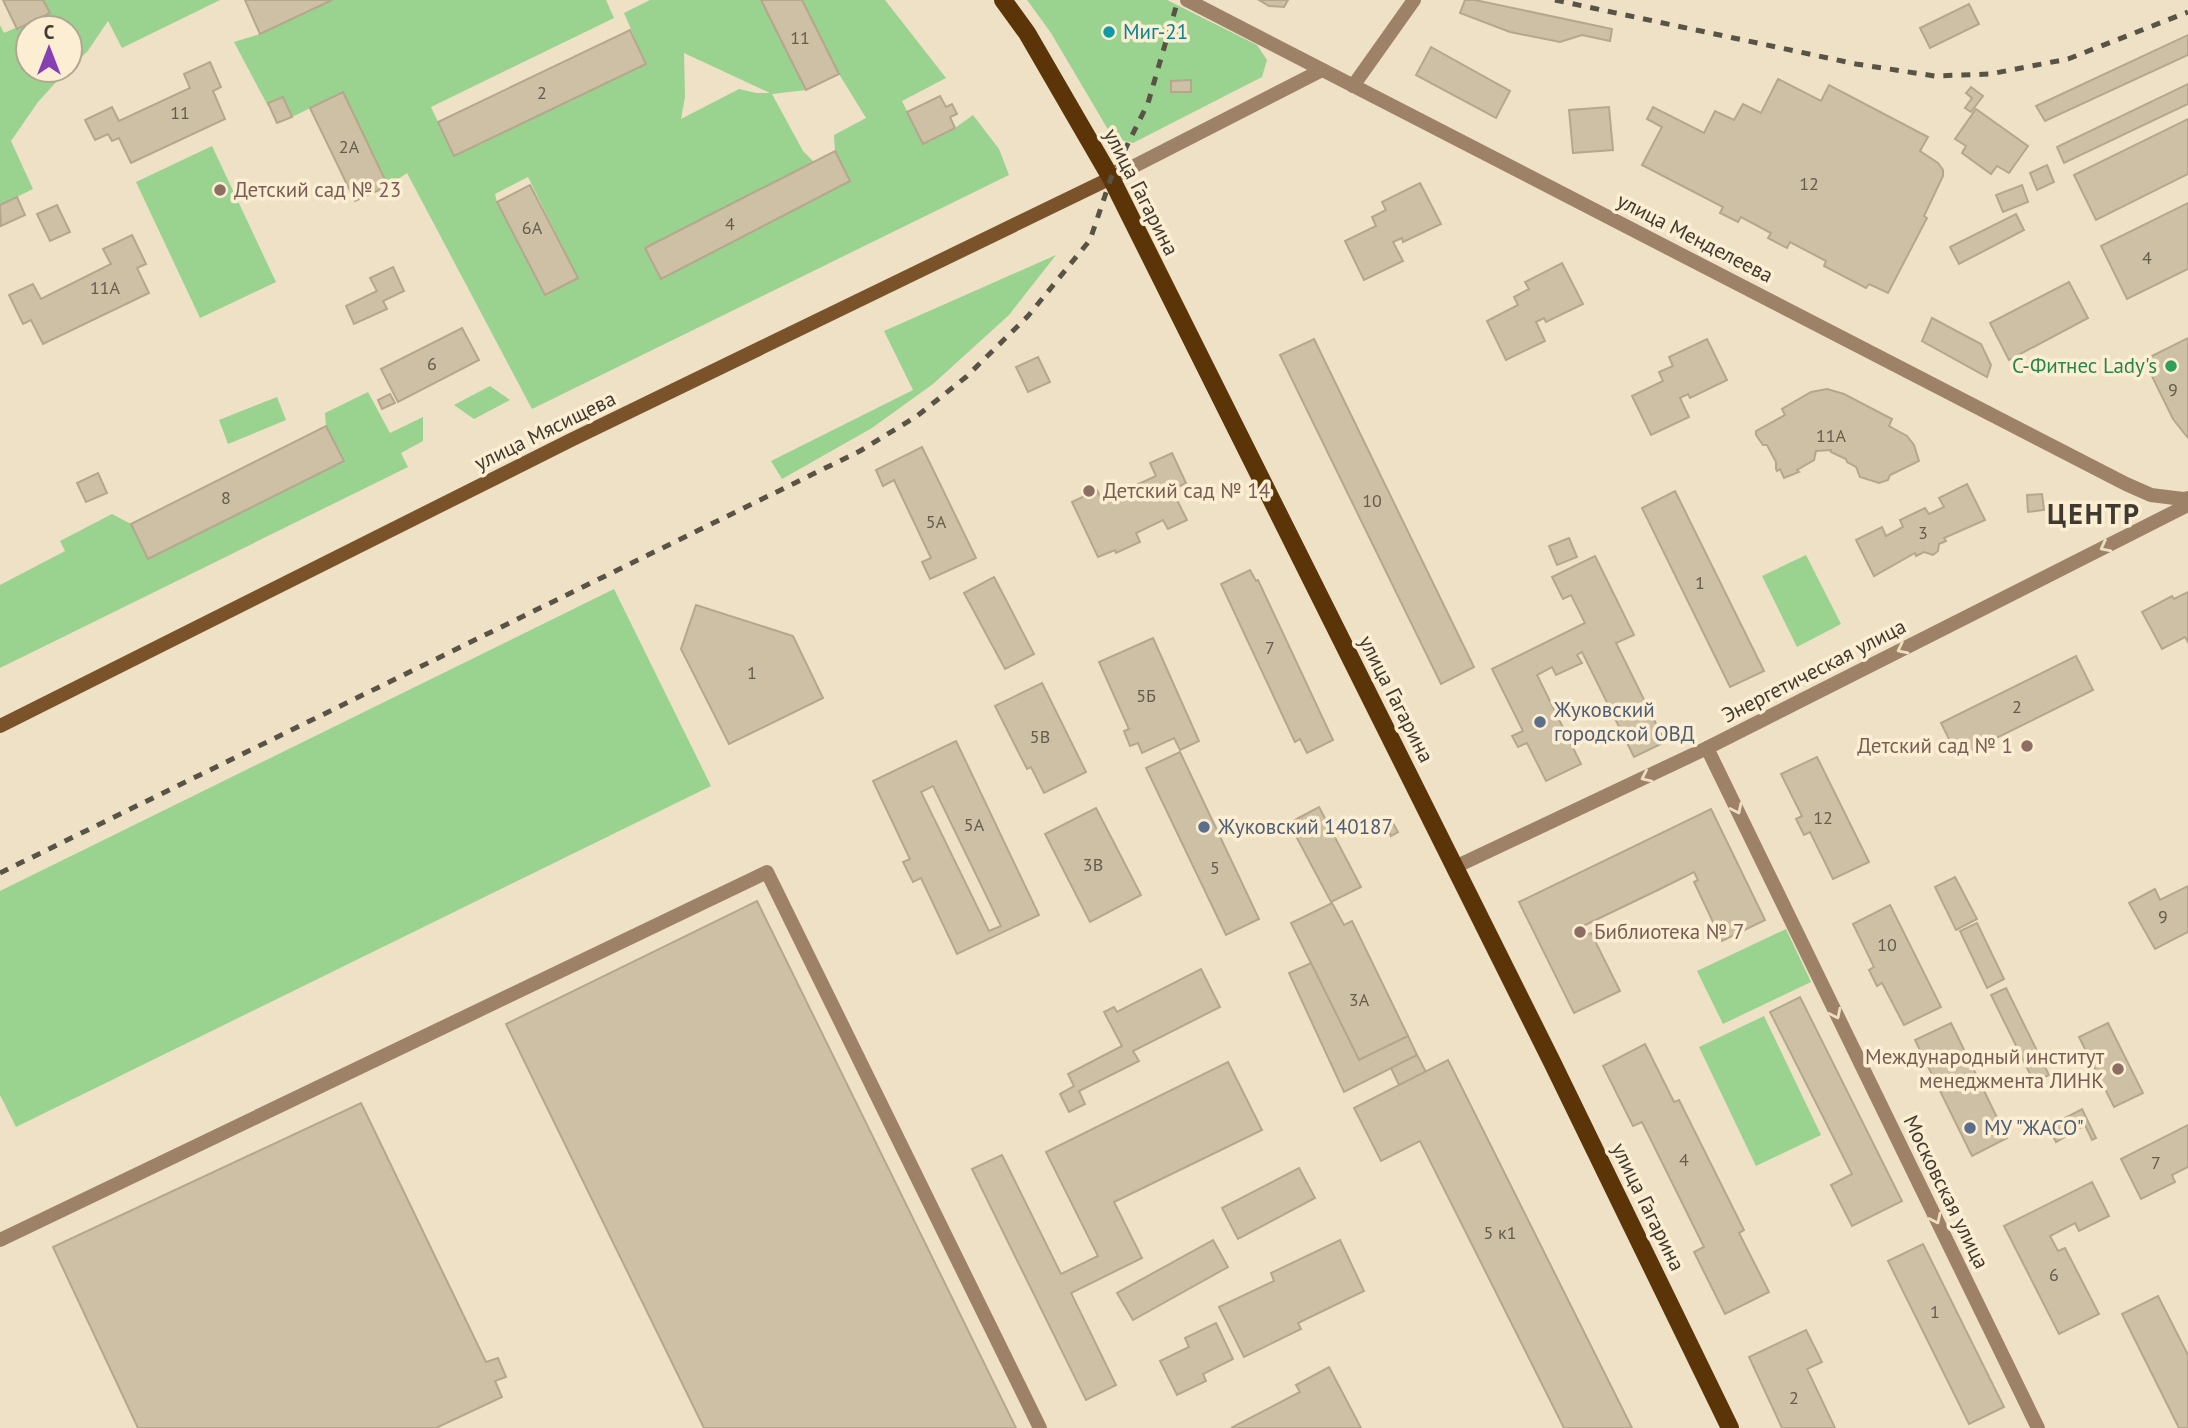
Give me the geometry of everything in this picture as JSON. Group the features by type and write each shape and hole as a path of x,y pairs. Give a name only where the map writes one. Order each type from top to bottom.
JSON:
{"main road":[{"name":"улица Гагарина","path":"1003,0 1027,33 1111,178 1455,867 1730,1428"},
{"name":"улица Мясищева","path":"0,726 571,440 1111,178"}],"street":[{"name":"улица Менделеева","path":"1187,0 2126,484 2151,495 2188,498"},
{"path":"1353,86 1414,0"},
{"path":"1111,178 1322,70"},
{"name":"Энергетическая улица","path":"1455,867 1707,748 2188,505"},
{"name":"Московская улица","path":"1707,748 2038,1428"},
{"path":"0,1240 767,872 1040,1428"}],"green space":[{"path":"43,0 220,0 122,48 108,21 84,55 84,14 47,14 49,13"},
{"path":"332,0 606,0 614,18 431,107 454,156 646,64 624,13 650,0 761,0 806,90 772,94 803,151 814,162 661,278 850,181 835,151 834,135 866,118 839,74 802,0 885,0 946,78 902,101 923,143 955,128 973,115 999,149 1009,175 532,409 407,173 388,186 343,92 292,117 283,97 268,106 234,42 260,34","holes":["684,53 770,93 739,89 681,119 685,97","528,177 578,278 546,295 495,194"]},
{"path":"1027,0 1167,0 1257,45 1267,60 1262,77 1133,143 1113,138 1051,33"},
{"path":"0,25 4,33 14,29 14,84 54,84 11,141 33,189 0,205"},
{"path":"212,146 276,282 200,318 136,182"},
{"path":"1056,255 1009,315 933,384 872,428 782,479 771,461 913,390 884,331"},
{"path":"490,386 510,400 474,419 454,405"},
{"path":"368,392 390,433 423,417 423,441 401,453 408,467 0,668 0,585 65,551 60,541 112,514 131,524 149,559 343,462 326,426 325,413"},
{"path":"277,397 286,420 228,444 219,420"},
{"path":"1806,555 1841,624 1797,647 1762,576"},
{"path":"614,589 711,786 16,1127 0,1095 0,891"},
{"path":"1786,929 1811,982 1723,1024 1697,971"},
{"path":"1764,1016 1821,1135 1756,1166 1699,1047"}],"building":[{"path":"3,0 43,0 50,13 14,14 14,23"},
{"path":"245,0 332,0 260,34"},
{"path":"761,0 802,0 839,74 806,90"},
{"path":"1259,0 1288,0 1284,7 1269,6"},
{"path":"1465,0 1612,29 1610,41 1582,35 1560,42 1510,32 1460,13"},
{"path":"1969,4 1979,24 1930,48 1920,28"},
{"path":"630,30 646,64 454,156 438,122"},
{"path":"2188,35 2188,55 2045,121 2036,106"},
{"path":"1431,47 1510,91 1496,118 1416,75"},
{"path":"210,62 221,87 213,91 225,119 131,163 119,138 112,141 108,134 95,140 85,120 112,107 119,121 190,88 184,74"},
{"path":"1778,79 1821,101 1829,85 1928,137 1920,151 1938,163 1943,170 1943,176 1924,216 1927,218 1888,293 1869,284 1866,288 1824,266 1826,261 1790,242 1787,248 1768,238 1771,233 1741,217 1738,222 1720,213 1723,207 1642,165 1662,127 1647,119 1653,107 1704,133 1715,111 1734,120 1743,104 1761,113"},
{"path":"1191,80 1191,92 1171,92 1171,81"},
{"path":"2188,84 2188,104 2064,163 2057,147"},
{"path":"1971,87 1983,96 1971,112 1965,108 1972,98 1966,93"},
{"path":"343,92 388,186 355,201 310,108"},
{"path":"940,96 946,107 952,104 957,114 950,117 955,128 923,144 907,112"},
{"path":"283,97 292,117 277,123 268,103"},
{"path":"1609,107 1613,150 1573,153 1569,110"},
{"path":"1976,109 2028,146 2009,173 1997,166 1991,174 1962,153 1966,146 1955,139"},
{"path":"2188,119 2188,174 2096,220 2074,175"},
{"path":"835,151 850,181 661,279 645,248"},
{"path":"2047,165 2054,182 2037,190 2030,173"},
{"path":"1420,183 1441,224 1403,242 1402,238 1393,242 1403,261 1364,280 1345,241 1376,226 1372,217 1386,210 1382,202"},
{"path":"530,185 578,278 545,295 497,202"},
{"path":"2022,185 2028,202 2003,212 1996,195"},
{"path":"17,197 25,215 1,226 0,205"},
{"path":"2188,203 2188,269 2127,299 2101,246"},
{"path":"57,205 70,232 50,241 37,214"},
{"path":"2016,214 2024,230 1959,264 1950,247"},
{"path":"132,235 146,264 137,268 149,293 43,344 31,320 23,324 9,295 33,284 41,299 111,264 103,249"},
{"path":"1562,263 1583,304 1546,322 1544,318 1536,322 1545,341 1506,360 1487,321 1518,305 1514,297 1529,289 1525,282"},
{"path":"393,267 404,291 383,301 387,309 354,324 346,306 377,291 370,278"},
{"path":"2069,282 2088,318 2009,360 1990,323"},
{"path":"1932,318 1981,344 1991,365 1987,377 1922,341"},
{"path":"462,328 479,360 398,402 381,369"},
{"path":"2188,338 2188,438 2173,419 2144,360"},
{"path":"1314,339 1474,667 1441,684 1280,355"},
{"path":"1707,339 1727,380 1690,398 1688,394 1680,398 1689,417 1651,435 1632,396 1663,381 1659,372 1673,366 1669,357"},
{"path":"1038,357 1050,382 1028,392 1016,367"},
{"path":"1827,389 1844,394 1892,419 1889,426 1907,436 1914,445 1919,461 1879,483 1860,477 1856,467 1831,450 1816,451 1814,460 1797,470 1799,472 1784,478 1780,469 1777,471 1776,462 1767,445 1763,445 1756,435 1756,431 1785,415 1782,409 1811,392"},
{"path":"390,394 395,403 382,409 378,400"},
{"path":"326,426 344,461 148,559 131,524"},
{"path":"922,447 976,558 930,579 922,562 931,558 894,480 883,486 876,470"},
{"path":"1172,453 1186,483 1172,490 1187,520 1168,529 1163,520 1136,533 1140,542 1116,553 1115,550 1098,557 1072,502 1097,490 1102,501 1156,476 1150,463"},
{"path":"98,473 107,493 86,502 77,483"},
{"path":"1967,484 1985,520 1944,538 1946,541 1939,544 1938,551 1933,555 1924,552 1916,556 1915,553 1874,576 1856,540 1882,527 1886,536 1903,527 1900,520 1925,508 1929,514 1944,507 1939,498"},
{"path":"1675,491 1764,671 1730,687 1642,508"},
{"path":"2042,494 2044,510 2028,512 2027,495"},
{"path":"1569,538 1577,557 1557,565 1549,546"},
{"path":"1595,556 1634,635 1616,643 1665,742 1634,757 1582,652 1577,655 1582,663 1556,675 1552,667 1537,675 1581,764 1546,781 1527,743 1518,747 1512,736 1523,731 1492,669 1585,623 1571,595 1563,599 1552,577"},
{"path":"1250,570 1256,581 1258,580 1333,740 1307,753 1300,739 1295,742 1221,584"},
{"path":"994,577 1034,654 1005,669 964,593"},
{"path":"2188,592 2188,642 2185,637 2162,649 2142,612 2172,596 2174,599"},
{"path":"696,605 793,636 823,698 729,744 681,649"},
{"path":"1153,638 1199,741 1180,750 1174,738 1142,753 1138,743 1130,746 1124,731 1129,729 1099,662"},
{"path":"2076,656 2093,690 1958,757 1941,723"},
{"path":"1042,683 1086,772 1044,793 1031,767 1027,769 995,706"},
{"path":"956,741 1039,915 957,954 921,878 913,882 903,862 910,859 873,781","holes":["933,786 1001,926 989,931 921,792"]},
{"path":"1180,752 1259,919 1226,935 1146,768"},
{"path":"1817,757 1869,862 1833,879 1810,832 1804,835 1796,819 1802,816 1781,774"},
{"path":"1319,807 1361,887 1331,902 1289,823"},
{"path":"1096,808 1141,895 1090,922 1045,834"},
{"path":"1711,809 1765,920 1722,941 1694,882 1698,880 1694,872 1581,927 1586,935 1591,933 1620,991 1574,1013 1519,902"},
{"path":"1393,823 1398,832 1391,836 1386,826"},
{"path":"1955,877 1977,919 1956,930 1935,887"},
{"path":"2188,886 2188,932 2155,949 2129,903 2155,889 2160,900"},
{"path":"757,901 1016,1428 704,1428 506,1024"},
{"path":"1332,903 1344,925 1352,921 1408,1036 1359,1060 1291,923"},
{"path":"1890,905 1941,1007 1904,1025 1882,983 1877,986 1869,970 1874,967 1853,924"},
{"path":"1977,923 2004,979 1987,988 1960,931"},
{"path":"1311,963 1359,1060 1408,1036 1417,1055 1344,1092 1289,973"},
{"path":"1201,969 1220,1007 1133,1051 1139,1061 1079,1091 1085,1104 1069,1112 1060,1094 1074,1086 1068,1074 1122,1046 1104,1012 1114,1007 1117,1012"},
{"path":"2006,988 2049,1075 2034,1082 1991,995"},
{"path":"1800,997 1902,1201 1852,1226 1831,1185 1852,1174 1770,1012"},
{"path":"1951,1023 2007,1138 1972,1156 1915,1040"},
{"path":"2108,1023 2143,1093 2114,1107 2079,1037"},
{"path":"1645,1044 1674,1102 1679,1100 1744,1230 1739,1233 1769,1292 1725,1314 1694,1252 1704,1247 1642,1122 1633,1126 1603,1066"},
{"path":"1417,1055 1426,1072 1399,1085 1391,1068"},
{"path":"1448,1060 1632,1428 1564,1428 1420,1141 1381,1161 1354,1108"},
{"path":"1228,1062 1262,1130 1114,1202 1142,1258 1071,1293 1116,1385 1086,1400 972,1169 1002,1155 1061,1274 1098,1256 1046,1152"},
{"path":"361,1103 486,1362 498,1358 506,1377 495,1381 502,1397 436,1428 138,1428 53,1247"},
{"path":"2082,1109 2096,1138 2092,1140 2085,1125 2056,1142 2048,1127"},
{"path":"2188,1125 2188,1167 2172,1175 2175,1182 2141,1199 2121,1159"},
{"path":"1299,1168 1315,1198 1238,1239 1222,1208"},
{"path":"2092,1182 2109,1216 2079,1231 2075,1223 2050,1236 2058,1251 2065,1248 2099,1314 2059,1334 2004,1226"},
{"path":"1213,1240 1228,1267 1133,1320 1117,1293"},
{"path":"1340,1240 1364,1291 1298,1323 1301,1329 1244,1357 1219,1307 1274,1281 1271,1273"},
{"path":"1923,1244 2004,1407 1969,1424 1888,1261"},
{"path":"2158,1296 2188,1355 2188,1428 2179,1428 2122,1314"},
{"path":"1216,1323 1233,1359 1203,1374 1206,1381 1177,1395 1160,1361 1189,1347 1185,1338"},
{"path":"1806,1330 1822,1362 1807,1369 1835,1428 1782,1428 1749,1357"},
{"path":"1329,1367 1361,1428 1231,1428 1300,1392 1296,1385"}],"railway":[{"path":"0,873 860,451 917,416 966,377 1028,316 1090,240 1111,178 1148,103 1178,0"},
{"path":"1555,0 1856,64 1935,76 1990,74 2068,59 2188,12"}],"place":[{"name":"Миг-21","path":"1109,32"},
{"name":"Детский сад № 23","path":"220,190"},
{"name":"С-Фитнес Lady's","path":"2171,366"},
{"name":"Детский сад № 14","path":"1089,491"},
{"name":"Жуковский городской ОВД","path":"1540,722"},
{"name":"Детский сад № 1","path":"2027,746"},
{"name":"Жуковский 140187","path":"1204,827"},
{"name":"Библиотека № 7","path":"1580,932"},
{"name":"Международный институт менеджмента ЛИНК","path":"2118,1069"},
{"name":"МУ \"ЖАСО\"","path":"1970,1128"}],"district":[{"name":"ЦЕНТР","path":"2094,514"}]}
